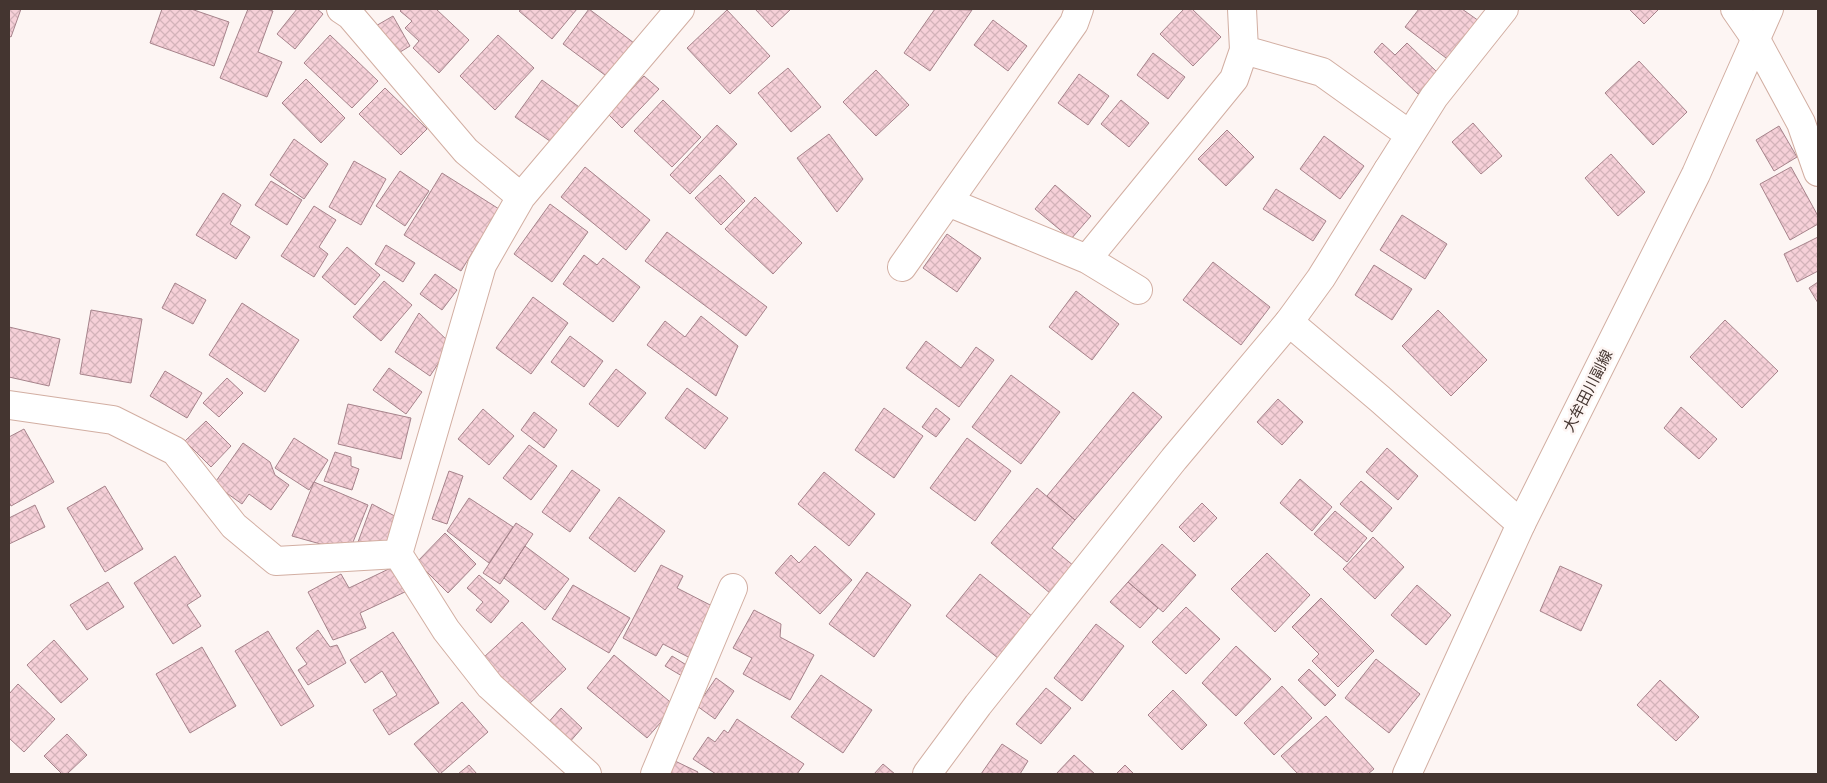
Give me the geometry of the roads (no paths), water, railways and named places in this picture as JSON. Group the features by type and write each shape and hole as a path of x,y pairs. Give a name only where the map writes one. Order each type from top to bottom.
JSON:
{"street":[{"path":"341,9 350,15 466,151 521,197"},
{"path":"587,774 490,686 446,630 398,554 482,264 521,197 680,9"},
{"path":"902,267 1074,23 1079,9"},
{"path":"1087,259 1234,79 1244,50 1242,9"},
{"path":"927,774 978,705 1174,459 1289,322 1321,278 1434,97 1504,9"},
{"path":"1735,9 1762,23 1818,172"},
{"name":"大牟田川副線","path":"1407,774 1522,524 1696,174 1762,23"},
{"path":"1244,50 1322,72 1410,135"},
{"path":"948,202 1087,259 1138,290"},
{"path":"1289,322 1522,524"},
{"path":"9,405 112,420 175,451 234,526 276,562 398,554"},
{"path":"655,774 733,588"}]}
